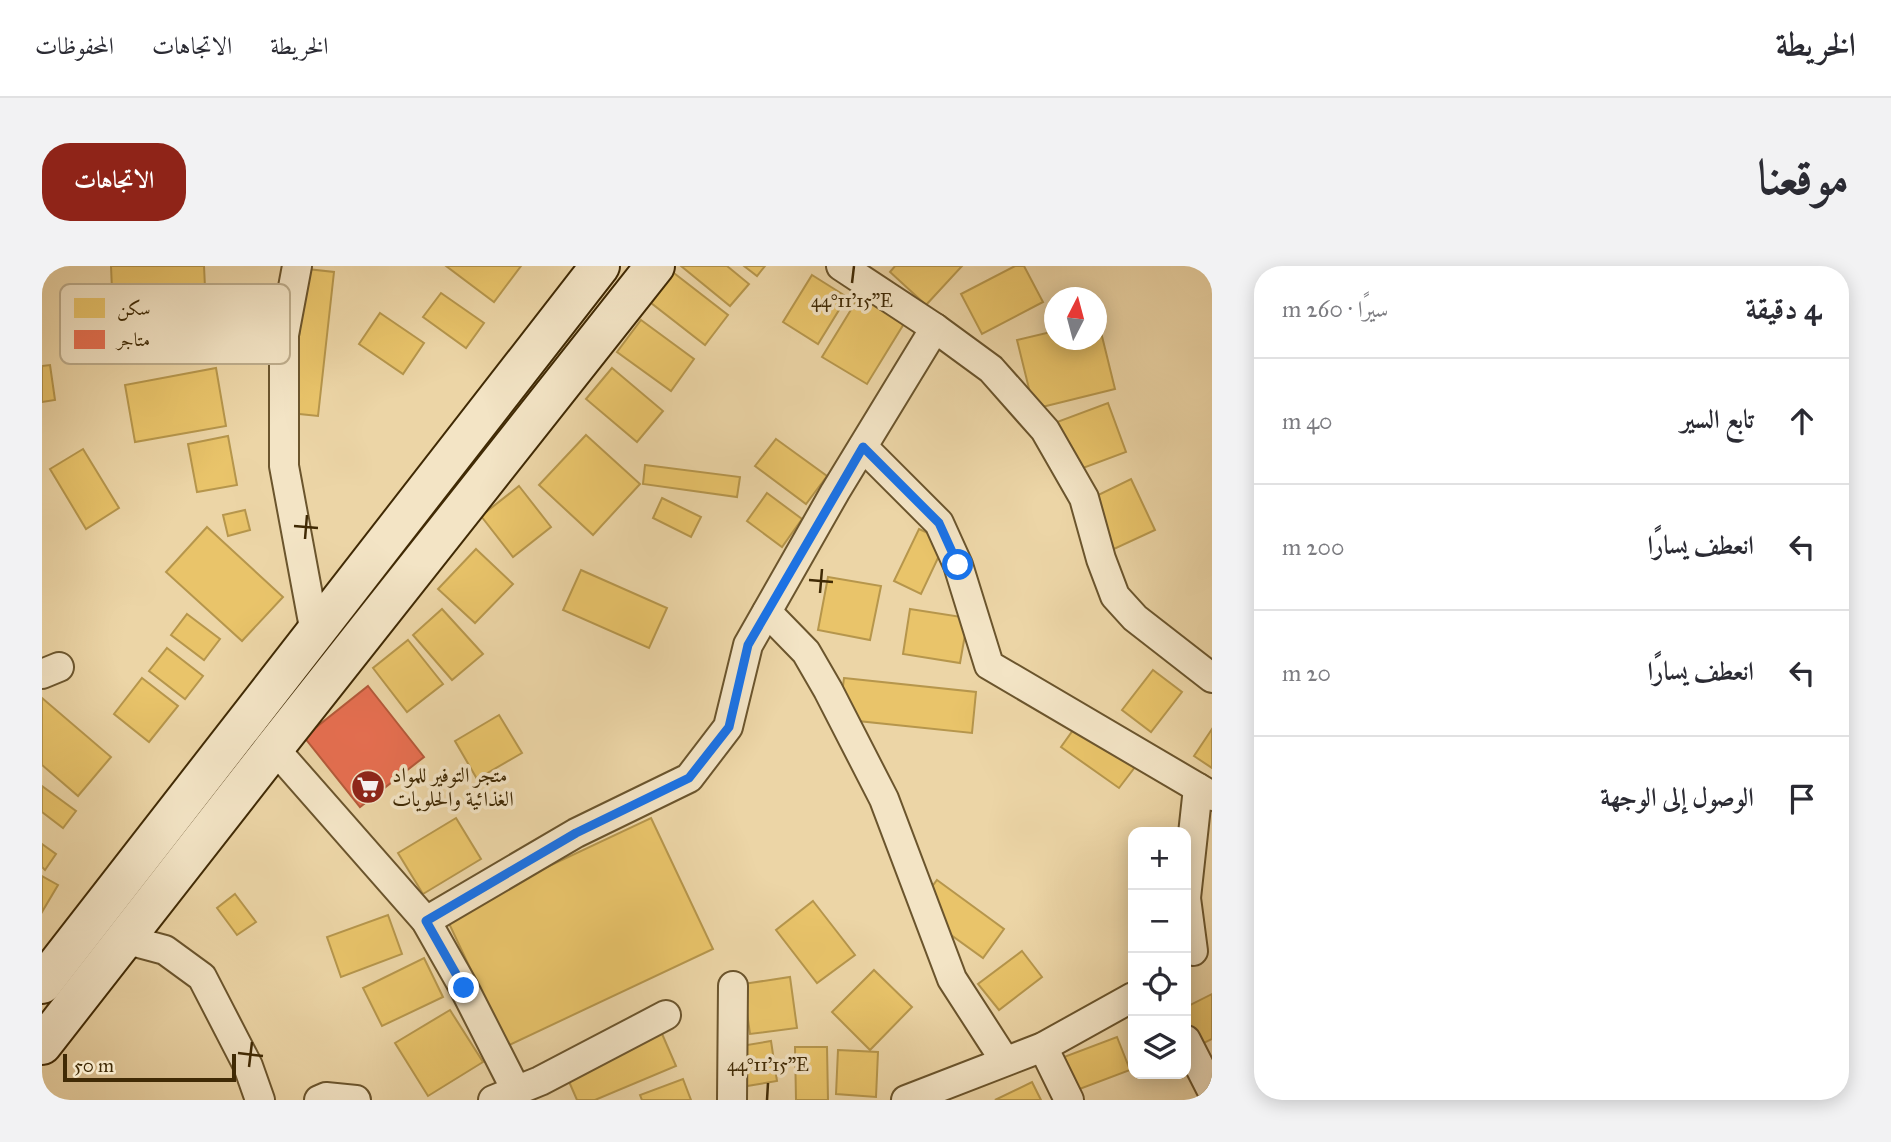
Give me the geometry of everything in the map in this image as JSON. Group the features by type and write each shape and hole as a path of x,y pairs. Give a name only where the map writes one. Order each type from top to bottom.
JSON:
{"main road":[{"path":"42,984 600,266"},
{"path":"42,1045 655,266"},
{"path":"339,601 371,625"}],"street":[{"path":"290,305 298,266"},
{"path":"841,266 991,369 1045,430 1084,498 1101,559 1115,596 1135,618 1212,678"},
{"path":"426,921 576,833 689,778 729,727 748,645 935,328"},
{"path":"284,364 284,466 314,633"},
{"path":"863,447 939,523 958,565 989,665 1205,792 1187,890"},
{"path":"767,612 806,652 828,690 884,799 952,979 1005,1061"},
{"path":"274,748 426,921 464,988 505,1096 666,1016"},
{"path":"1191,922 1197,951"},
{"path":"124,939 165,950 202,977 248,1066 260,1100"},
{"path":"732,1100 733,986"},
{"path":"906,1100 1043,1047 1128,999"},
{"path":"1043,1047 1069,1100"},
{"path":"1191,1050 1212,1091"},
{"path":"319,1100 326,1097 356,1100"}],"building: سكن":[{"path":"111,266 204,266 205,284 112,284"},
{"path":"446,266 521,266 494,302"},
{"path":"681,266 727,266 749,284 730,306"},
{"path":"744,266 765,266 757,276"},
{"path":"895,266 962,266 926,305 890,272"},
{"path":"1015,266 1024,266 1043,302 982,334 961,294"},
{"path":"307,269 334,272 318,416 290,413"},
{"path":"670,270 728,315 705,345 646,299"},
{"path":"812,275 847,297 818,344 783,322"},
{"path":"441,293 484,323 466,348 423,317"},
{"path":"860,295 905,322 867,384 822,357"},
{"path":"380,313 424,343 403,374 359,344"},
{"path":"641,320 694,359 671,391 617,352"},
{"path":"1044,334 1044,350 1105,350 1115,389 1034,409 1017,340"},
{"path":"50,365 55,400 42,402 42,366"},
{"path":"216,368 226,426 135,442 125,385"},
{"path":"612,368 663,411 637,442 586,399"},
{"path":"1108,403 1126,452 1075,471 1057,422"},
{"path":"586,435 640,484 593,535 539,485"},
{"path":"228,436 237,485 197,492 188,444"},
{"path":"776,439 827,476 806,504 755,466"},
{"path":"83,449 119,508 86,529 50,469"},
{"path":"645,465 740,477 737,497 643,484"},
{"path":"1131,479 1155,530 1114,549 1090,499"},
{"path":"519,486 551,527 513,557 481,516"},
{"path":"767,493 802,519 782,547 747,521"},
{"path":"662,498 701,517 691,537 653,518"},
{"path":"245,510 250,530 228,536 223,515"},
{"path":"207,527 283,597 242,641 166,572"},
{"path":"919,529 946,541 921,594 894,581"},
{"path":"476,549 513,584 475,623 438,589"},
{"path":"581,570 667,608 649,648 563,610"},
{"path":"828,577 881,586 870,640 818,630"},
{"path":"442,609 483,654 452,680 413,635"},
{"path":"910,609 968,618 960,663 903,654"},
{"path":"187,614 220,639 204,660 171,635"},
{"path":"408,640 443,684 407,712 373,668"},
{"path":"167,648 203,676 185,699 149,671"},
{"path":"1153,670 1182,692 1151,732 1122,710"},
{"path":"142,678 178,706 149,742 114,714"},
{"path":"844,678 976,692 972,733 839,719"},
{"path":"42,698 111,757 78,796 42,765"},
{"path":"499,715 522,753 477,779 455,741"},
{"path":"1076,726 1135,767 1119,788 1061,747"},
{"path":"1212,729 1212,768 1194,756"},
{"path":"42,786 76,811 63,828 42,812"},
{"path":"456,818 481,859 423,894 398,853"},
{"path":"651,818 713,949 507,1046 445,915"},
{"path":"42,844 56,854 45,870 42,867"},
{"path":"42,876 58,885 42,912"},
{"path":"937,880 1004,929 983,958 915,909"},
{"path":"235,894 256,922 237,935 217,908"},
{"path":"813,901 855,955 817,983 776,930"},
{"path":"388,915 402,954 341,977 327,937"},
{"path":"1022,951 1042,977 999,1010 978,984"},
{"path":"424,958 443,997 382,1026 363,988"},
{"path":"874,970 912,1007 870,1050 832,1012"},
{"path":"790,977 797,1028 750,1034 743,984"},
{"path":"1212,994 1212,1039 1196,1047 1191,1036 1191,1004"},
{"path":"450,1010 483,1062 428,1096 395,1043"},
{"path":"656,1020 676,1066 595,1100 577,1100 560,1061"},
{"path":"1117,1037 1128,1071 1069,1093 1056,1060"},
{"path":"771,1041 777,1081 741,1087 735,1047"},
{"path":"795,1047 827,1047 828,1100 796,1100"},
{"path":"838,1050 878,1052 876,1097 836,1094"},
{"path":"683,1079 691,1100 642,1100 640,1095"},
{"path":"1032,1082 1041,1100 995,1100"}],"building: متاجر":[{"path":"368,686 424,757 360,807 304,737"}],"place":[{"name":"متجر التوفير للمواد الغذائية والحلويات","path":"368,787"}],"route":[{"path":"464,988 426,921 576,833 689,778 729,727 748,645 863,447 939,523 958,565"}]}
